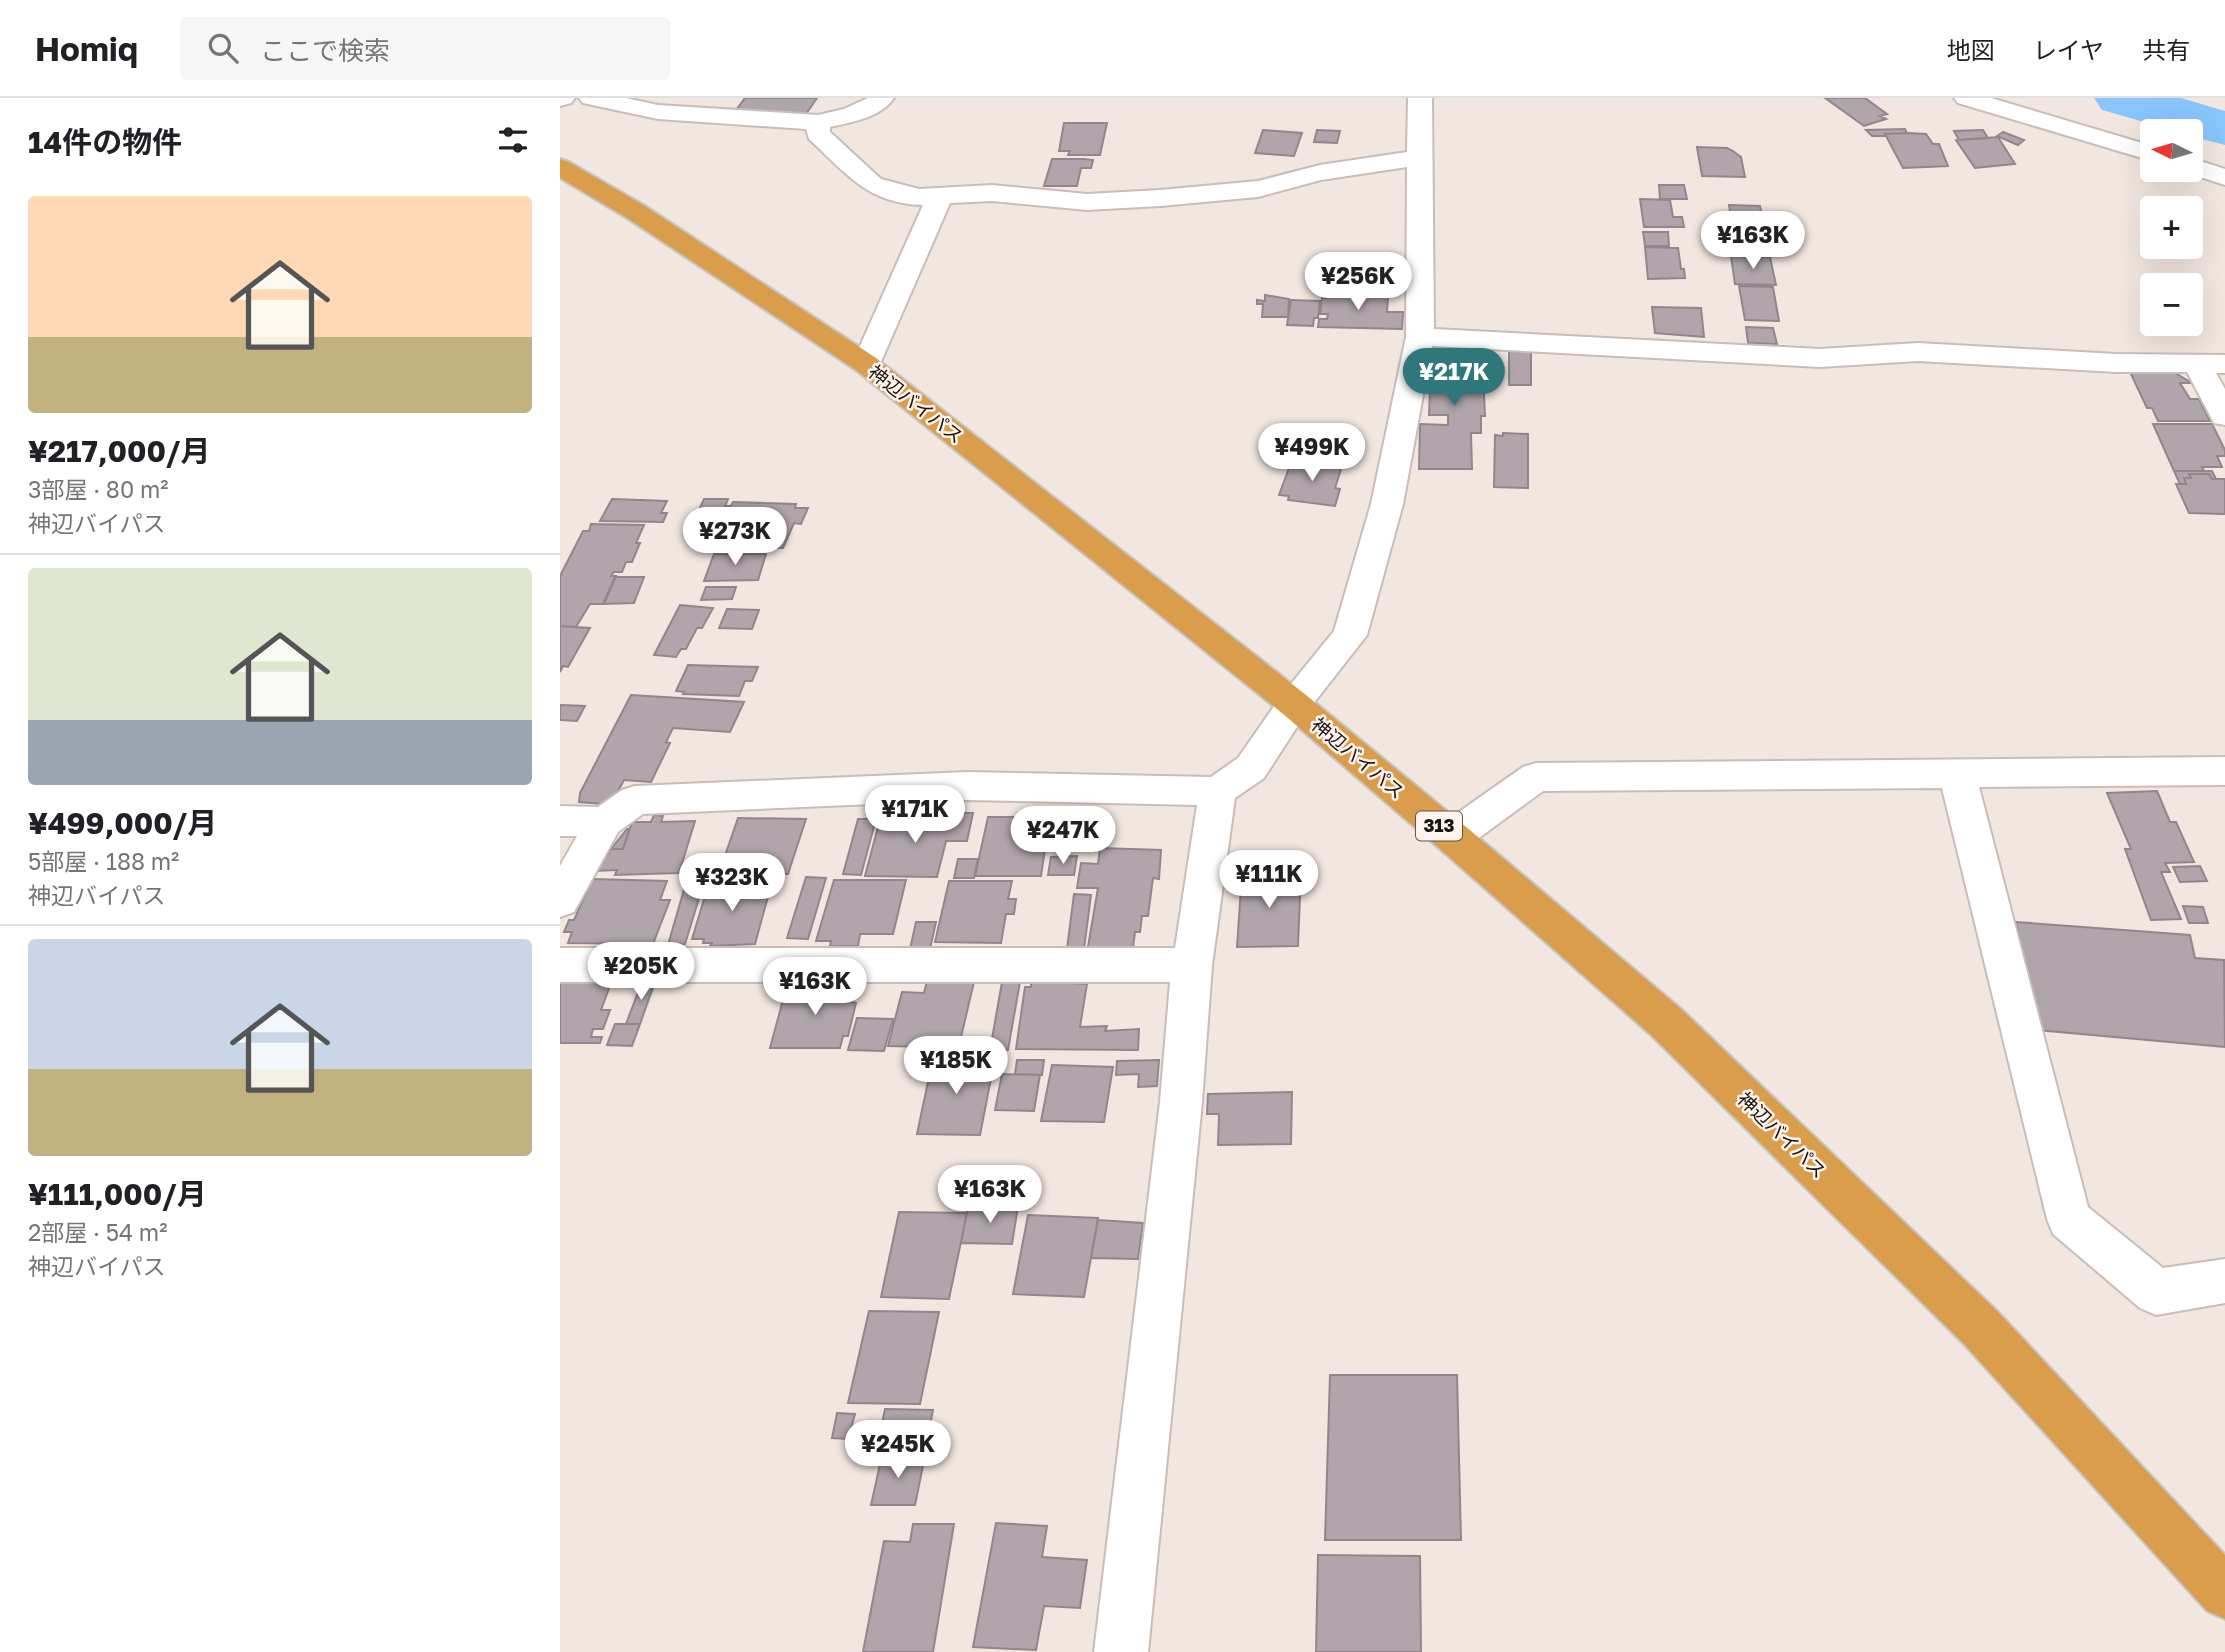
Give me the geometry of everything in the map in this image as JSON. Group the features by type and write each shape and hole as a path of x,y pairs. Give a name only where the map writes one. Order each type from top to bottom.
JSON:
{"highway":[{"name":"神辺バイパス","path":"560,167 636,212 866,364 1294,704 1452,837 1666,1022 1982,1328 2225,1593"}],"street":[{"path":"591,98 658,112 818,122 851,115 882,98"},
{"path":"560,901 605,822 635,800 967,786 1218,791 1251,768 1294,704 1350,635 1387,504 1420,337 1420,98"},
{"path":"1966,98 2140,150"},
{"path":"818,122 818,134 872,184 893,192 940,198 992,193 1087,202 1258,190 1320,173 1419,158"},
{"path":"2203,170 2225,177"},
{"path":"866,364 940,198"},
{"path":"1420,337 1820,358 1918,352 2116,363 2211,364 2225,416"},
{"path":"1452,837 1536,777 2225,771"},
{"path":"1957,772 2069,1219 2155,1292 2225,1281"},
{"path":"1121,1652 1181,1102 1192,965 1218,791"},
{"path":"560,821 605,822"},
{"path":"560,965 1192,965"}],"building":[{"path":"745,98 817,98 806,114 736,110"},
{"path":"1825,98 1865,98 1887,114 1880,116 1886,119 1864,126"},
{"path":"1064,123 1107,123 1100,155 1068,155 1070,151 1059,151"},
{"path":"1905,129 1907,133 1885,134 1886,136 1872,136 1866,130"},
{"path":"1263,130 1302,133 1294,156 1255,153"},
{"path":"1317,130 1340,131 1337,143 1314,142"},
{"path":"1983,130 1988,138 1959,140 1954,131"},
{"path":"2003,132 2024,140 2018,145 1997,136"},
{"path":"1885,134 1926,134 1933,144 1939,144 1948,166 1903,168"},
{"path":"1998,137 2015,164 1975,168 1956,140"},
{"path":"1697,147 1727,148 1733,151 1741,157 1745,177 1702,176"},
{"path":"1052,159 1093,160 1091,168 1081,168 1077,186 1044,186"},
{"path":"1659,185 1684,185 1687,199 1660,199"},
{"path":"1640,199 1670,200 1673,217 1682,217 1684,227 1644,227"},
{"path":"1729,205 1760,206 1766,236 1734,235"},
{"path":"1643,232 1668,232 1669,246 1645,246"},
{"path":"1645,247 1678,248 1685,278 1648,279"},
{"path":"1731,256 1770,257 1776,285 1735,284"},
{"path":"1739,286 1773,287 1779,321 1745,320"},
{"path":"1329,291 1363,292 1362,297 1388,297 1387,312 1403,312 1402,329 1318,327 1319,319 1327,319 1328,314 1320,314 1322,298 1328,298"},
{"path":"1265,295 1289,299 1288,317 1262,317 1263,304 1257,304 1257,300 1265,301"},
{"path":"1291,300 1320,301 1318,318 1314,318 1313,326 1287,325"},
{"path":"1652,307 1701,308 1704,337 1655,333"},
{"path":"1746,327 1773,328 1777,344 1748,343"},
{"path":"1449,349 1493,350 1493,366 1490,366 1490,371 1483,371 1485,416 1481,416 1481,433 1471,433 1472,469 1419,469 1420,424 1448,425 1448,415 1429,415 1430,390 1424,390 1425,378 1430,378 1431,352 1449,353"},
{"path":"1509,350 1531,351 1531,385 1509,385"},
{"path":"2130,372 2175,373 2192,383 2180,383 2190,399 2199,399 2210,421 2158,421 2152,408 2147,408"},
{"path":"2153,424 2212,424 2225,450 2225,456 2217,456 2222,467 2202,467 2204,471 2174,471"},
{"path":"1503,433 1528,434 1528,488 1494,487 1495,435 1503,436"},
{"path":"1292,460 1342,466 1335,488 1340,489 1335,506 1288,500 1289,496 1279,495"},
{"path":"2174,471 2212,471 2216,479 2212,479 2209,474 2189,474 2191,478 2184,478 2186,484 2180,484"},
{"path":"2189,474 2209,474 2212,479 2225,479 2225,514 2189,513 2176,484 2186,484 2184,478 2191,478"},
{"path":"612,499 667,501 661,513 667,513 663,522 600,521"},
{"path":"704,499 728,499 725,506 731,506 733,502 796,504 795,508 808,508 801,524 794,523 783,548 719,546 721,542 704,542 708,533 689,532"},
{"path":"591,524 644,525 632,562 626,562 622,572 614,572 611,576 616,576 604,604 590,604 576,627 560,626 560,576 583,531 589,531"},
{"path":"714,554 766,554 758,580 704,581"},
{"path":"615,577 644,577 634,603 603,604"},
{"path":"706,587 736,587 732,599 701,600"},
{"path":"680,605 713,608 702,628 697,628 686,649 681,649 676,657 654,655"},
{"path":"727,609 759,610 752,629 719,628"},
{"path":"560,626 590,628 568,667 563,666 560,672"},
{"path":"688,665 758,667 752,681 745,681 739,696 683,694 684,692 676,691"},
{"path":"631,695 744,702 730,732 673,728 666,742 670,743 651,782 624,780 616,795 603,804 579,802 580,793"},
{"path":"560,705 585,706 577,721 560,720"},
{"path":"2157,791 2170,822 2176,822 2194,862 2165,863 2170,872 2161,872 2181,919 2151,920 2125,849 2131,849 2107,793"},
{"path":"956,813 973,813 967,841 946,841 937,877 865,876 879,823 901,824 904,817 955,818"},
{"path":"654,815 663,816 661,822 695,821 679,873 615,875 617,870 596,871 611,849 623,849 632,822 651,822"},
{"path":"988,817 1050,817 1048,836 1057,835 1055,850 1045,849 1041,876 975,876"},
{"path":"738,818 806,819 788,874 719,873"},
{"path":"858,819 876,819 861,875 843,874"},
{"path":"627,829 623,849 611,849"},
{"path":"1100,848 1161,850 1159,879 1153,878 1148,916 1142,916 1140,932 1135,932 1133,948 1088,947 1098,888 1077,888 1081,863 1098,864"},
{"path":"1077,856 1074,875 1048,875 1051,857"},
{"path":"958,859 978,859 974,878 954,878"},
{"path":"2200,866 2207,881 2180,882 2173,867"},
{"path":"1301,872 1298,946 1237,947 1242,873"},
{"path":"806,877 826,878 808,939 787,938"},
{"path":"592,879 667,881 660,900 670,900 653,944 568,943 572,932 564,932 569,920 574,920"},
{"path":"834,880 906,880 893,934 860,934 858,946 830,946 831,941 816,941"},
{"path":"949,881 1012,881 1008,899 1016,899 1014,914 1006,914 1001,943 935,942"},
{"path":"772,882 755,944 710,946 712,943 703,943 704,939 692,939 709,883"},
{"path":"703,885 685,944 668,945 685,886"},
{"path":"1074,894 1091,895 1084,949 1067,949"},
{"path":"2183,906 2203,907 2208,923 2189,923"},
{"path":"916,922 936,922 930,949 910,949"},
{"path":"2016,922 2190,935 2195,958 2224,960 2225,1047 2037,1030"},
{"path":"643,979 656,979 640,1024 626,1024"},
{"path":"927,981 974,982 961,1037 980,1037 978,1048 888,1046 902,992 924,993"},
{"path":"1031,981 1087,984 1080,1027 1107,1026 1105,1031 1139,1029 1138,1050 1016,1049 1025,987 1031,987"},
{"path":"1002,982 1020,982 1008,1050 990,1050"},
{"path":"560,983 611,983 601,1010 610,1010 603,1029 593,1029 591,1037 602,1037 600,1043 560,1043"},
{"path":"787,985 856,985 852,1002 856,1003 848,1036 843,1036 840,1048 770,1048"},
{"path":"857,1018 893,1019 884,1051 848,1050"},
{"path":"615,1024 640,1024 632,1046 607,1045"},
{"path":"933,1058 995,1058 980,1135 917,1134"},
{"path":"1017,1060 1044,1060 1042,1075 1015,1074"},
{"path":"1159,1060 1157,1086 1138,1087 1139,1074 1116,1075 1117,1061"},
{"path":"1052,1065 1113,1067 1104,1122 1041,1121"},
{"path":"1002,1074 1040,1075 1034,1111 995,1110"},
{"path":"1292,1092 1291,1144 1218,1145 1219,1114 1207,1114 1208,1094"},
{"path":"968,1206 1018,1206 1012,1244 961,1243"},
{"path":"899,1212 967,1213 949,1299 881,1297"},
{"path":"1028,1215 1098,1218 1084,1297 1013,1294"},
{"path":"1098,1220 1143,1223 1138,1259 1091,1258"},
{"path":"869,1311 939,1312 920,1404 848,1403"},
{"path":"1330,1375 1457,1375 1461,1540 1325,1540"},
{"path":"885,1409 933,1410 925,1453 876,1452"},
{"path":"837,1413 855,1414 848,1439 832,1438"},
{"path":"882,1455 925,1456 915,1505 871,1505"},
{"path":"996,1523 1047,1526 1042,1557 1087,1560 1080,1608 1044,1606 1036,1650 973,1647"},
{"path":"913,1524 954,1524 933,1652 863,1652 884,1541 910,1542"},
{"path":"1318,1555 1420,1556 1421,1652 1316,1652"}],"waterway":[{"path":"2121,98 2225,128"}]}
